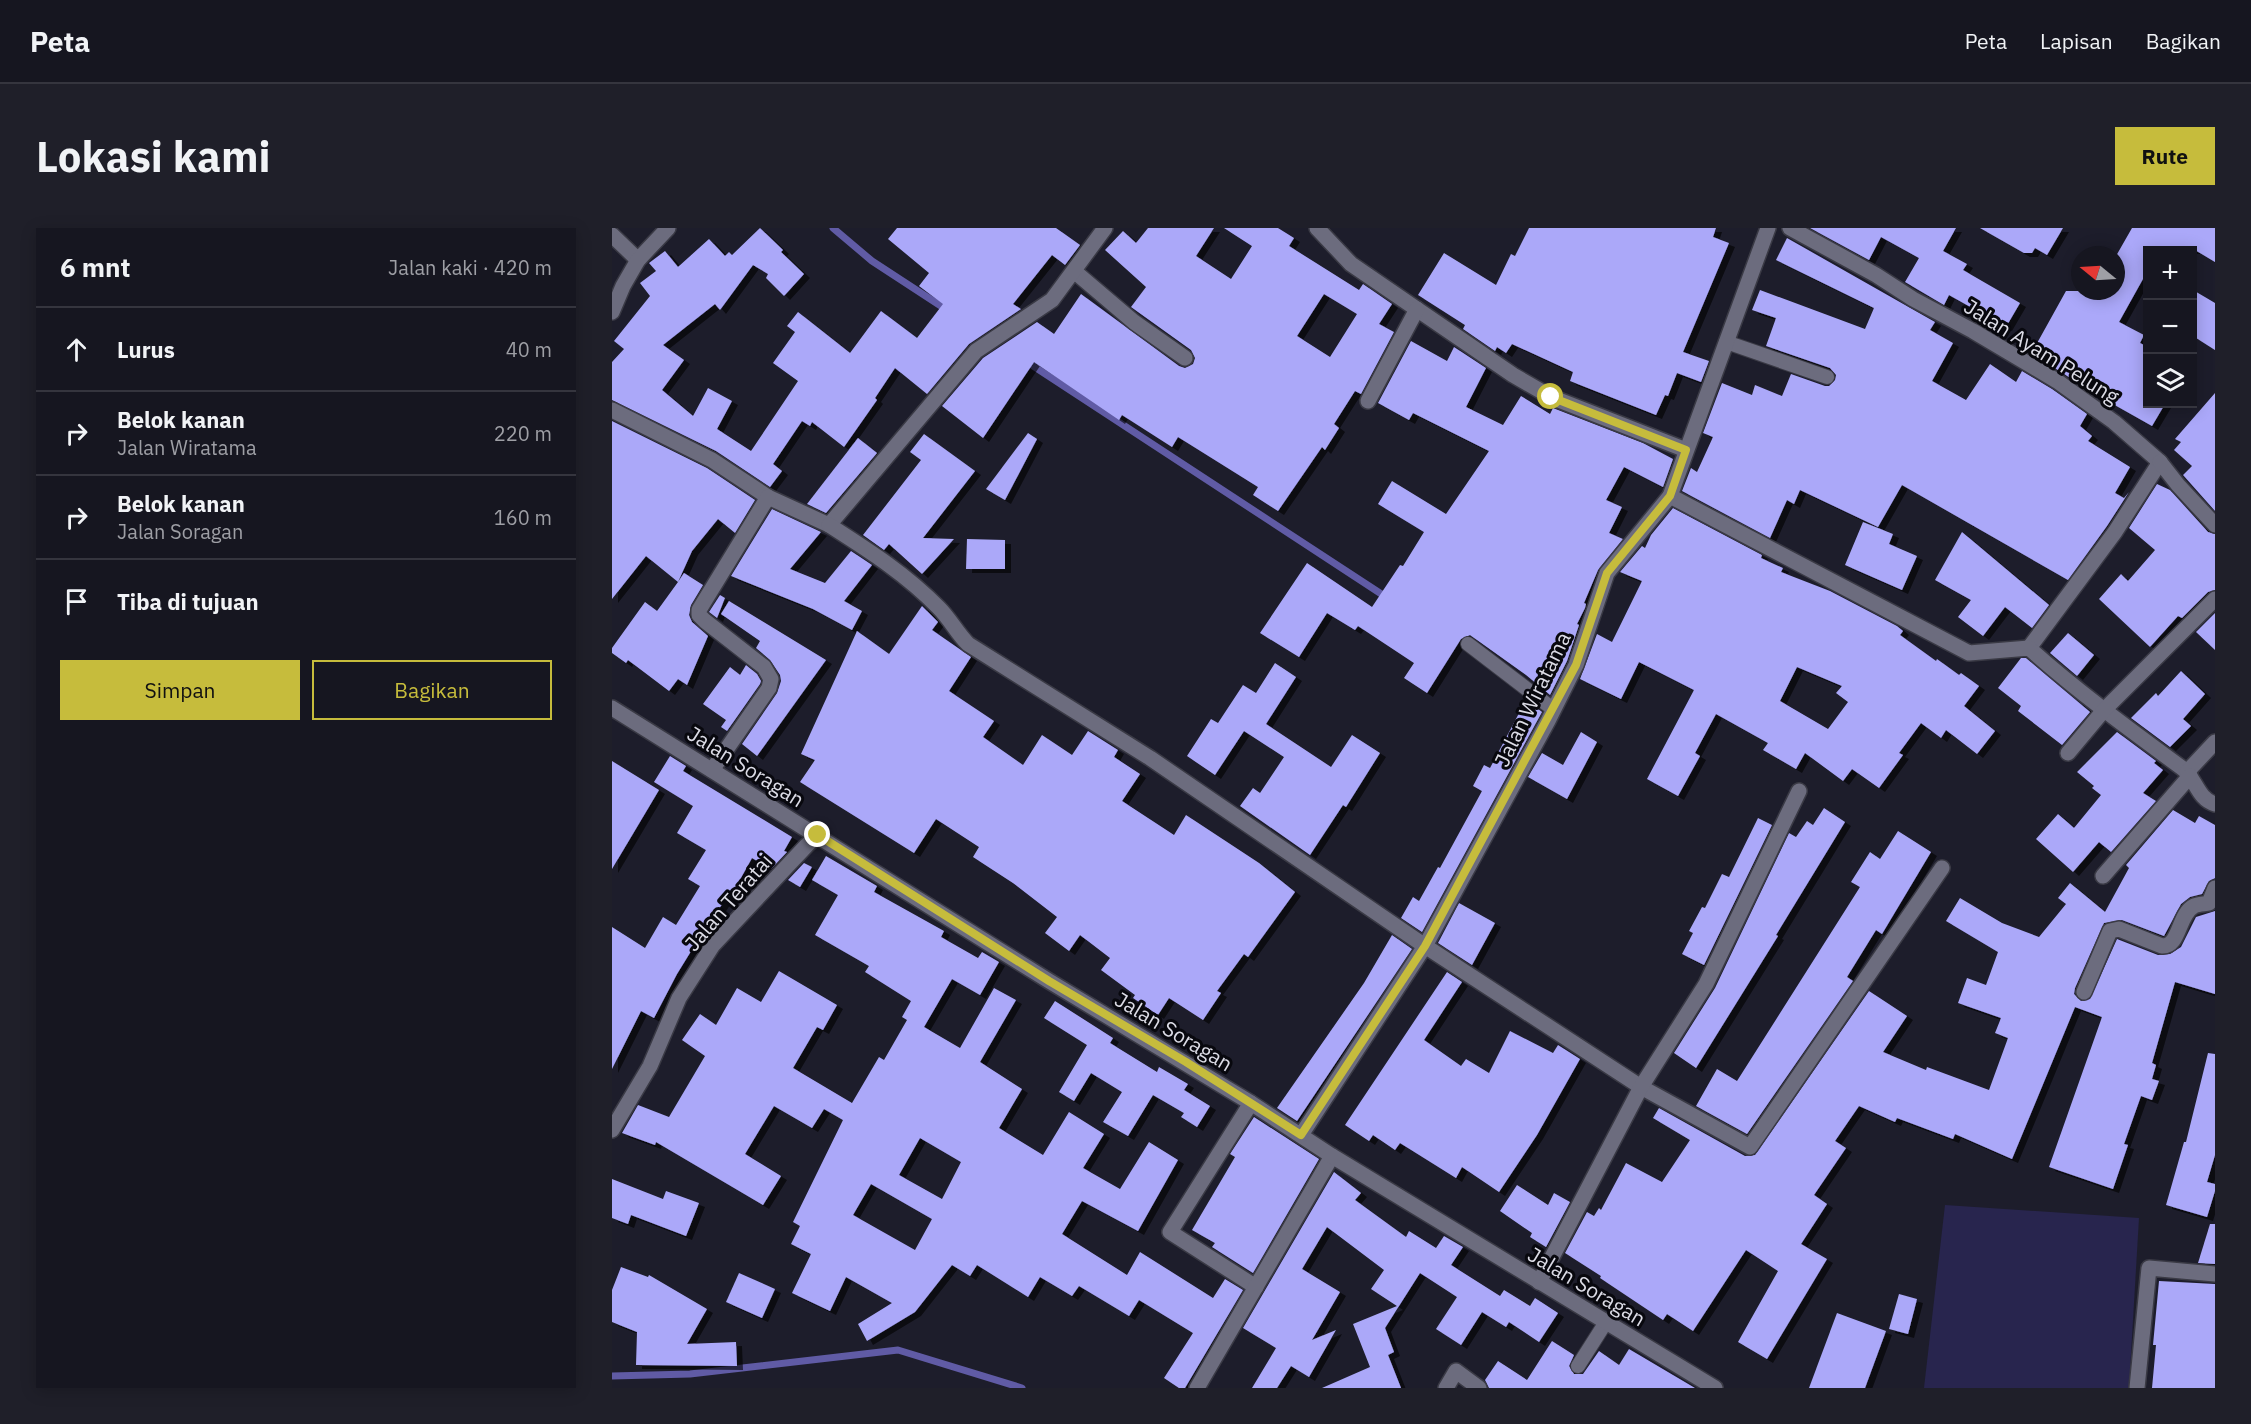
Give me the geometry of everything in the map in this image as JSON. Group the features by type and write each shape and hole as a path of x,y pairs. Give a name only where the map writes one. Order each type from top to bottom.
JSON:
{"street":[{"path":"612,312 638,260 668,228"},
{"path":"829,525 976,351 1052,300 1105,228"},
{"path":"1317,228 1351,264 1514,375 1551,397 1686,450"},
{"name":"Jalan Wiratama","path":"1301,1135 1425,946 1576,665 1607,573 1670,496 1768,228"},
{"name":"Jalan Ayam Pelung","path":"1790,228 1876,274 1913,298 2057,381 2114,422 2160,462 2215,525"},
{"path":"612,235 638,260"},
{"path":"1074,272 1134,322 1185,358"},
{"path":"1368,401 1417,309"},
{"path":"613,413 712,460 768,497 829,525 890,564 940,609 955,631 968,644 1150,758 1425,946 1641,1087 1750,1147 1942,868"},
{"path":"2029,648 2115,532 2160,462"},
{"path":"1670,496 1969,653 2029,648 2072,686 2189,774 2205,800 2215,804"},
{"path":"712,770 767,691 771,680 764,667 700,617 699,610 768,497"},
{"path":"2068,753 2104,710 2215,599"},
{"name":"Jalan Soragan","path":"612,708 1049,981 1251,1103 1332,1156 1715,1388"},
{"path":"2103,876 2215,742"},
{"path":"1539,1282 1641,1087 1706,984 1800,791"},
{"name":"Jalan Teratai","path":"612,1130 650,1066 679,998 713,945 818,835"},
{"path":"2084,992 2110,931 2119,929 2162,946 2168,946 2172,944 2182,918 2193,906 2209,903 2215,888"},
{"path":"1251,1103 1170,1232 1256,1287"},
{"path":"1197,1388 1332,1156"},
{"path":"2137,1388 2150,1268 2215,1274"},
{"path":"1446,1388 1456,1371 1479,1388"}],"lane":[{"path":"1726,342 1827,377"},
{"path":"1468,644 1553,709"},
{"path":"1578,1366 1606,1322"}],"shaded area":[{"path":"1945,1205 2139,1218 2129,1388 1924,1388"}],"building":[{"path":"760,228 804,274 784,296 766,278 768,274 753,265 720,310 715,304 663,345 684,360 662,390 693,416 708,388 732,401 717,429 751,451 798,381 773,363 795,332 787,326 798,312 850,353 881,311 917,338 943,304 919,286 929,273 888,239 897,228 1056,228 1080,245 1065,265 1052,255 1013,304 1021,309 969,344 927,394 895,368 875,398 877,400 844,447 812,422 810,426 802,421 773,464 782,471 770,487 716,451 612,400 612,362 624,349 614,341 650,296 640,283 656,271 649,263 665,251 678,267 709,239 725,256 729,252 732,255"},
{"path":"1148,228 1214,228 1196,256 1231,279 1252,246 1224,228 1278,228 1294,238 1289,246 1359,290 1363,284 1392,304 1379,324 1394,332 1361,394 1355,391 1334,424 1339,428 1325,450 1322,447 1278,511 1253,495 1258,487 1178,437 1172,447 1122,415 1119,420 1034,362 983,438 942,406 983,358 1037,322 1054,334 1081,294 1179,366 1185,368 1193,364 1195,358 1191,350 1131,307 1146,287 1105,250 1123,231 1136,243","holes":["1324,294 1357,314 1330,357 1297,336"]},
{"path":"1529,228 1716,228 1713,237 1729,243 1683,352 1709,361 1701,382 1677,373 1668,396 1665,395 1656,415 1570,381 1573,372 1512,344 1506,353 1497,347 1495,351 1463,329 1465,325 1418,295 1444,253 1496,285 1511,254 1515,256"},
{"path":"1810,228 1956,228 1943,251 1967,264 1963,270 2020,303 2006,327 1949,295 1944,305 1905,282 1919,258 1881,237 1869,260"},
{"path":"1980,228 2063,228 2047,255 2035,248 2032,253 2024,253"},
{"path":"2132,228 2215,228 2215,262 2197,251 2197,246 2143,246 2143,279 2119,322 2143,334 2140,343 2143,344 2143,408 2163,408 2152,426 2097,395 2096,397 2063,373 2031,354 2066,291 2071,291 2071,300 2125,300 2125,246 2122,246"},
{"path":"1787,238 1935,322 1930,330 1953,343 1932,381 1966,400 1990,364 2016,382 2022,371 2087,414 2080,426 2092,436 2088,441 2130,467 2115,493 2124,498 2129,492 2068,580 1902,485 1878,527 1800,490 1794,504 1787,500 1770,538 1682,491 1691,468 1697,472 1713,437 1703,433 1722,383 1752,395 1755,385 1782,396 1791,374 1825,386 1829,386 1835,380 1836,375 1830,368 1766,346 1776,318 1752,310 1760,290 1865,329 1874,308 1776,260"},
{"path":"2197,292 2215,303 2215,350 2197,339"},
{"path":"1411,341 1447,361 1454,347 1486,368 1466,407 1503,425 1521,396 1550,414 1553,408 1643,443 1673,459 1663,487 1624,467 1606,500 1622,507 1609,533 1623,539 1598,570 1584,603 1585,608 1577,624 1579,625 1567,661 1550,695 1470,635 1461,639 1427,693 1404,678 1414,663 1358,626 1355,630 1327,613 1299,657 1260,633 1307,563 1372,607 1400,565 1403,566 1424,532 1378,504 1392,481 1446,514 1489,451 1413,413 1409,420 1378,403"},
{"path":"2215,393 2215,511 2183,475 2192,466 2174,450 2181,442 2175,439"},
{"path":"612,421 707,468 755,500 735,533 718,519 692,551 678,582 646,556 612,599"},
{"path":"1028,433 1037,439 1005,500 986,489"},
{"path":"924,434 975,471 923,538 954,539 922,574 889,544 884,550 863,535 921,460 910,452"},
{"path":"858,438 877,453 826,513 807,504"},
{"path":"2157,484 2170,490 2208,532 2215,534 2215,590 2208,592 2182,618 2178,616 2150,647 2099,599 2121,574 2128,581 2155,550 2129,528"},
{"path":"1673,508 1762,555 1761,558 1783,568 1781,572 1830,591 1897,626 1903,631 1900,635 1936,661 1937,659 1979,686 1964,706 1995,731 1977,754 1946,730 1941,738 1921,723 1899,753 1903,755 1879,788 1852,769 1843,781 1805,753 1796,769 1763,750 1768,743 1716,714 1695,753 1700,756 1678,796 1647,779 1694,690 1639,662 1621,699 1580,679 1597,634 1612,642 1642,581 1620,572 1642,546 1645,548 1651,535","holes":["1797,667 1842,686 1836,693 1848,702 1828,729 1780,701"]},
{"path":"772,509 821,532 790,569 825,583 851,551 872,565 844,601 862,611 852,630 813,609 731,576"},
{"path":"1863,522 1893,534 1889,544 1917,556 1902,590 1845,565"},
{"path":"1962,532 2049,605 2032,628 2005,607 1983,636 1958,617 1971,600 1935,580"},
{"path":"967,539 1005,540 1005,569 966,569"},
{"path":"684,573 703,585 691,605 689,615 692,622 708,636 687,685 678,679 669,691 628,660 626,663 612,653 612,648 645,602 657,611"},
{"path":"720,595 725,598 717,618 709,612"},
{"path":"729,601 826,660 757,756 742,744 777,693 781,681 780,675 770,660 756,648 760,641 721,614"},
{"path":"922,606 938,622 932,630 971,657 949,691 994,721 983,737 1023,765 1042,735 1072,755 1088,731 1118,750 1114,757 1140,774 1122,801 1174,835 1186,815 1259,863 1295,892 1248,957 1244,954 1217,991 1221,993 1203,1020 1169,998 1158,1015 1133,998 1135,995 1101,970 1110,958 1080,935 1069,951 1045,933 1057,917 1013,883 973,857 979,847 936,819 914,853 800,782 815,760 801,754 857,631 889,654"},
{"path":"2215,613 2215,650 2196,632"},
{"path":"2068,633 2094,655 2077,676 2050,653"},
{"path":"2021,658 2026,658 2090,712 2062,745 2018,711 2021,706 1998,688"},
{"path":"1275,663 1296,677 1266,724 1331,767 1352,735 1380,753 1346,807 1343,805 1310,855 1240,806 1253,788 1260,793 1284,757 1244,731 1215,775 1187,756 1211,719 1218,723 1243,685 1256,693"},
{"path":"746,665 757,674 761,681 727,731 721,727 726,720 703,704 730,667 740,675"},
{"path":"2181,671 2205,694 2183,719 2191,726 2170,747 2131,718 2156,693 2158,696"},
{"path":"1526,700 1542,712 1422,932 1401,918 1413,897 1419,901 1438,867 1440,868 1482,791 1473,786 1484,765 1490,768"},
{"path":"1581,732 1597,742 1567,799 1528,777 1542,753 1563,765"},
{"path":"2117,732 2156,761 2154,763 2163,770 2143,793 2156,801 2111,852 2099,842 2073,872 2036,839 2058,814 2074,828 2101,795 2077,772"},
{"path":"670,756 686,766 683,771 792,837 784,851 787,852 771,869 752,858 727,903 724,901 677,974 654,1018 641,1011 612,1069 612,927 645,948 663,917 676,925 700,886 688,879 706,850 677,833 693,806 654,782"},
{"path":"612,761 659,790 612,869"},
{"path":"1824,808 1845,822 1696,1068 1674,1053 1715,988 1789,833 1796,837 1807,821 1813,825"},
{"path":"2173,810 2195,823 2199,816 2215,825 2215,878 2209,881 2202,894 2190,897 2181,904 2164,936 2122,920 2104,923 2074,994 2081,1001 2090,999 2117,939 2158,955 2170,954 2181,947 2196,917 2215,911 2215,994 2175,982 2152,1063 2156,1065 2152,1079 2159,1081 2152,1100 2141,1096 2124,1144 2128,1145 2113,1189 2049,1167 2102,1017 2075,1007 2012,1159 1955,1134 1953,1139 1897,1118 1895,1122 1859,1106 1835,1141 1846,1148 1814,1195 1827,1204 1801,1244 1827,1259 1767,1359 1738,1342 1778,1271 1746,1250 1693,1331 1667,1314 1663,1320 1565,1253 1587,1212 1594,1216 1599,1208 1601,1210 1626,1163 1662,1182 1690,1140 1653,1118 1659,1108 1745,1156 1755,1155 1869,991 1907,1016 1883,1052 1926,1070 1927,1067 1989,1090 2008,1038 1995,1033 2001,1018 1958,1003 1967,978 1986,985 1998,952 1946,921 1960,898 2002,923 2039,937 2066,904 2058,898 2070,883 2105,912 2129,868 2126,865"},
{"path":"1758,818 1772,825 1704,965 1682,954 1693,933 1689,931 1702,907 1705,908 1722,874 1729,877"},
{"path":"1898,831 1931,852 1882,934 1876,930 1847,977 1853,981 1747,1134 1696,1106 1717,1069 1737,1081 1860,887 1851,882 1870,852 1880,859"},
{"path":"826,856 877,886 874,892 944,931 941,937 978,958 982,952 999,962 980,995 952,979 924,1027 960,1048 994,988 1016,1000 980,1062 1022,1089 999,1128 1043,1155 1069,1112 1104,1134 1083,1168 1120,1189 1149,1142 1178,1160 1138,1231 1082,1201 1062,1234 1127,1275 1140,1252 1213,1298 1225,1279 1243,1290 1185,1388 1179,1388 1164,1378 1193,1333 1139,1300 1129,1316 1079,1286 1072,1296 1040,1277 1028,1297 977,1265 970,1276 952,1265 915,1312 867,1341 858,1324 892,1303 846,1277 830,1311 792,1293 811,1254 791,1244 800,1226 793,1222 843,1120 824,1109 812,1128 774,1106 745,1154 781,1176 763,1205 656,1142 655,1145 622,1133 638,1105 669,1117 705,1056 682,1040 700,1014 716,1025 737,988 761,1002 779,971 837,1005 823,1030 817,1027 793,1068 852,1103 879,1057 884,1060 907,1020 902,1017 911,1001 865,972 869,966 815,935 838,895 812,880","holes":["920,1138 961,1162 942,1199 899,1175","871,1184 932,1219 915,1250 853,1215"]},
{"path":"804,863 812,867 800,887 788,880"},
{"path":"1459,903 1495,923 1472,965 1438,943"},
{"path":"1392,935 1412,949 1297,1121 1277,1108 1364,983"},
{"path":"1447,972 1462,982 1424,1040 1461,1066 1466,1059 1489,1073 1510,1031 1553,1053 1558,1045 1580,1059 1537,1135 1499,1192 1462,1167 1456,1178 1400,1143 1395,1150 1373,1135 1369,1141 1345,1125"},
{"path":"1055,1001 1113,1038 1110,1043 1157,1072 1159,1067 1188,1084 1184,1090 1210,1106 1197,1127 1181,1117 1184,1113 1153,1095 1128,1136 1103,1122 1122,1092 1091,1073 1074,1101 1059,1092 1087,1045 1044,1018"},
{"path":"2208,1053 2215,1054 2215,1155 2207,1182 2215,1184 2215,1191 2207,1217 2166,1205 2184,1142 2186,1142"},
{"path":"1254,1117 1319,1159 1253,1273 1212,1247 1215,1243 1192,1230 1235,1157 1230,1154"},
{"path":"1334,1172 1361,1193 1355,1200 1406,1237 1409,1231 1436,1248 1444,1236 1463,1247 1451,1265 1500,1296 1504,1290 1530,1306 1535,1298 1558,1313 1539,1342 1509,1322 1506,1327 1482,1312 1461,1345 1436,1329 1457,1297 1420,1273 1385,1328 1394,1352 1388,1355 1401,1388 1322,1388 1370,1367 1353,1324 1397,1306 1371,1289 1384,1270 1327,1227 1302,1269 1340,1292 1312,1340 1336,1330 1309,1377 1291,1366 1277,1388 1252,1388 1276,1348 1243,1328"},
{"path":"612,1179 663,1199 666,1191 699,1203 686,1236 631,1215 628,1224 612,1218"},
{"path":"1517,1185 1548,1205 1554,1193 1570,1202 1546,1247 1530,1237 1532,1233 1500,1211"},
{"path":"2210,1224 2215,1224 2215,1264 2198,1263"},
{"path":"621,1267 648,1277 649,1275 707,1309 687,1344 736,1342 737,1366 636,1365 637,1332 612,1322 612,1290"},
{"path":"739,1273 775,1289 762,1318 726,1302"},
{"path":"2159,1281 2215,1284 2215,1388 2152,1388 2156,1345 2153,1345"},
{"path":"1899,1294 1917,1299 1908,1334 1889,1329"},
{"path":"1837,1313 1886,1331 1865,1388 1809,1388"},
{"path":"1552,1341 1574,1355 1569,1366 1574,1374 1583,1374 1599,1351 1619,1365 1629,1349 1695,1388 1489,1388 1485,1380 1498,1361 1527,1380"}],"waterway":[{"path":"833,228 872,261 947,310"},
{"path":"1024,360 1389,599"},
{"path":"612,1376 690,1374 898,1350 1022,1388"}],"route":[{"path":"818,835 1049,981 1186,1062 1301,1135 1425,946 1548,721 1576,665 1607,573 1670,496 1686,450 1551,397"}]}
